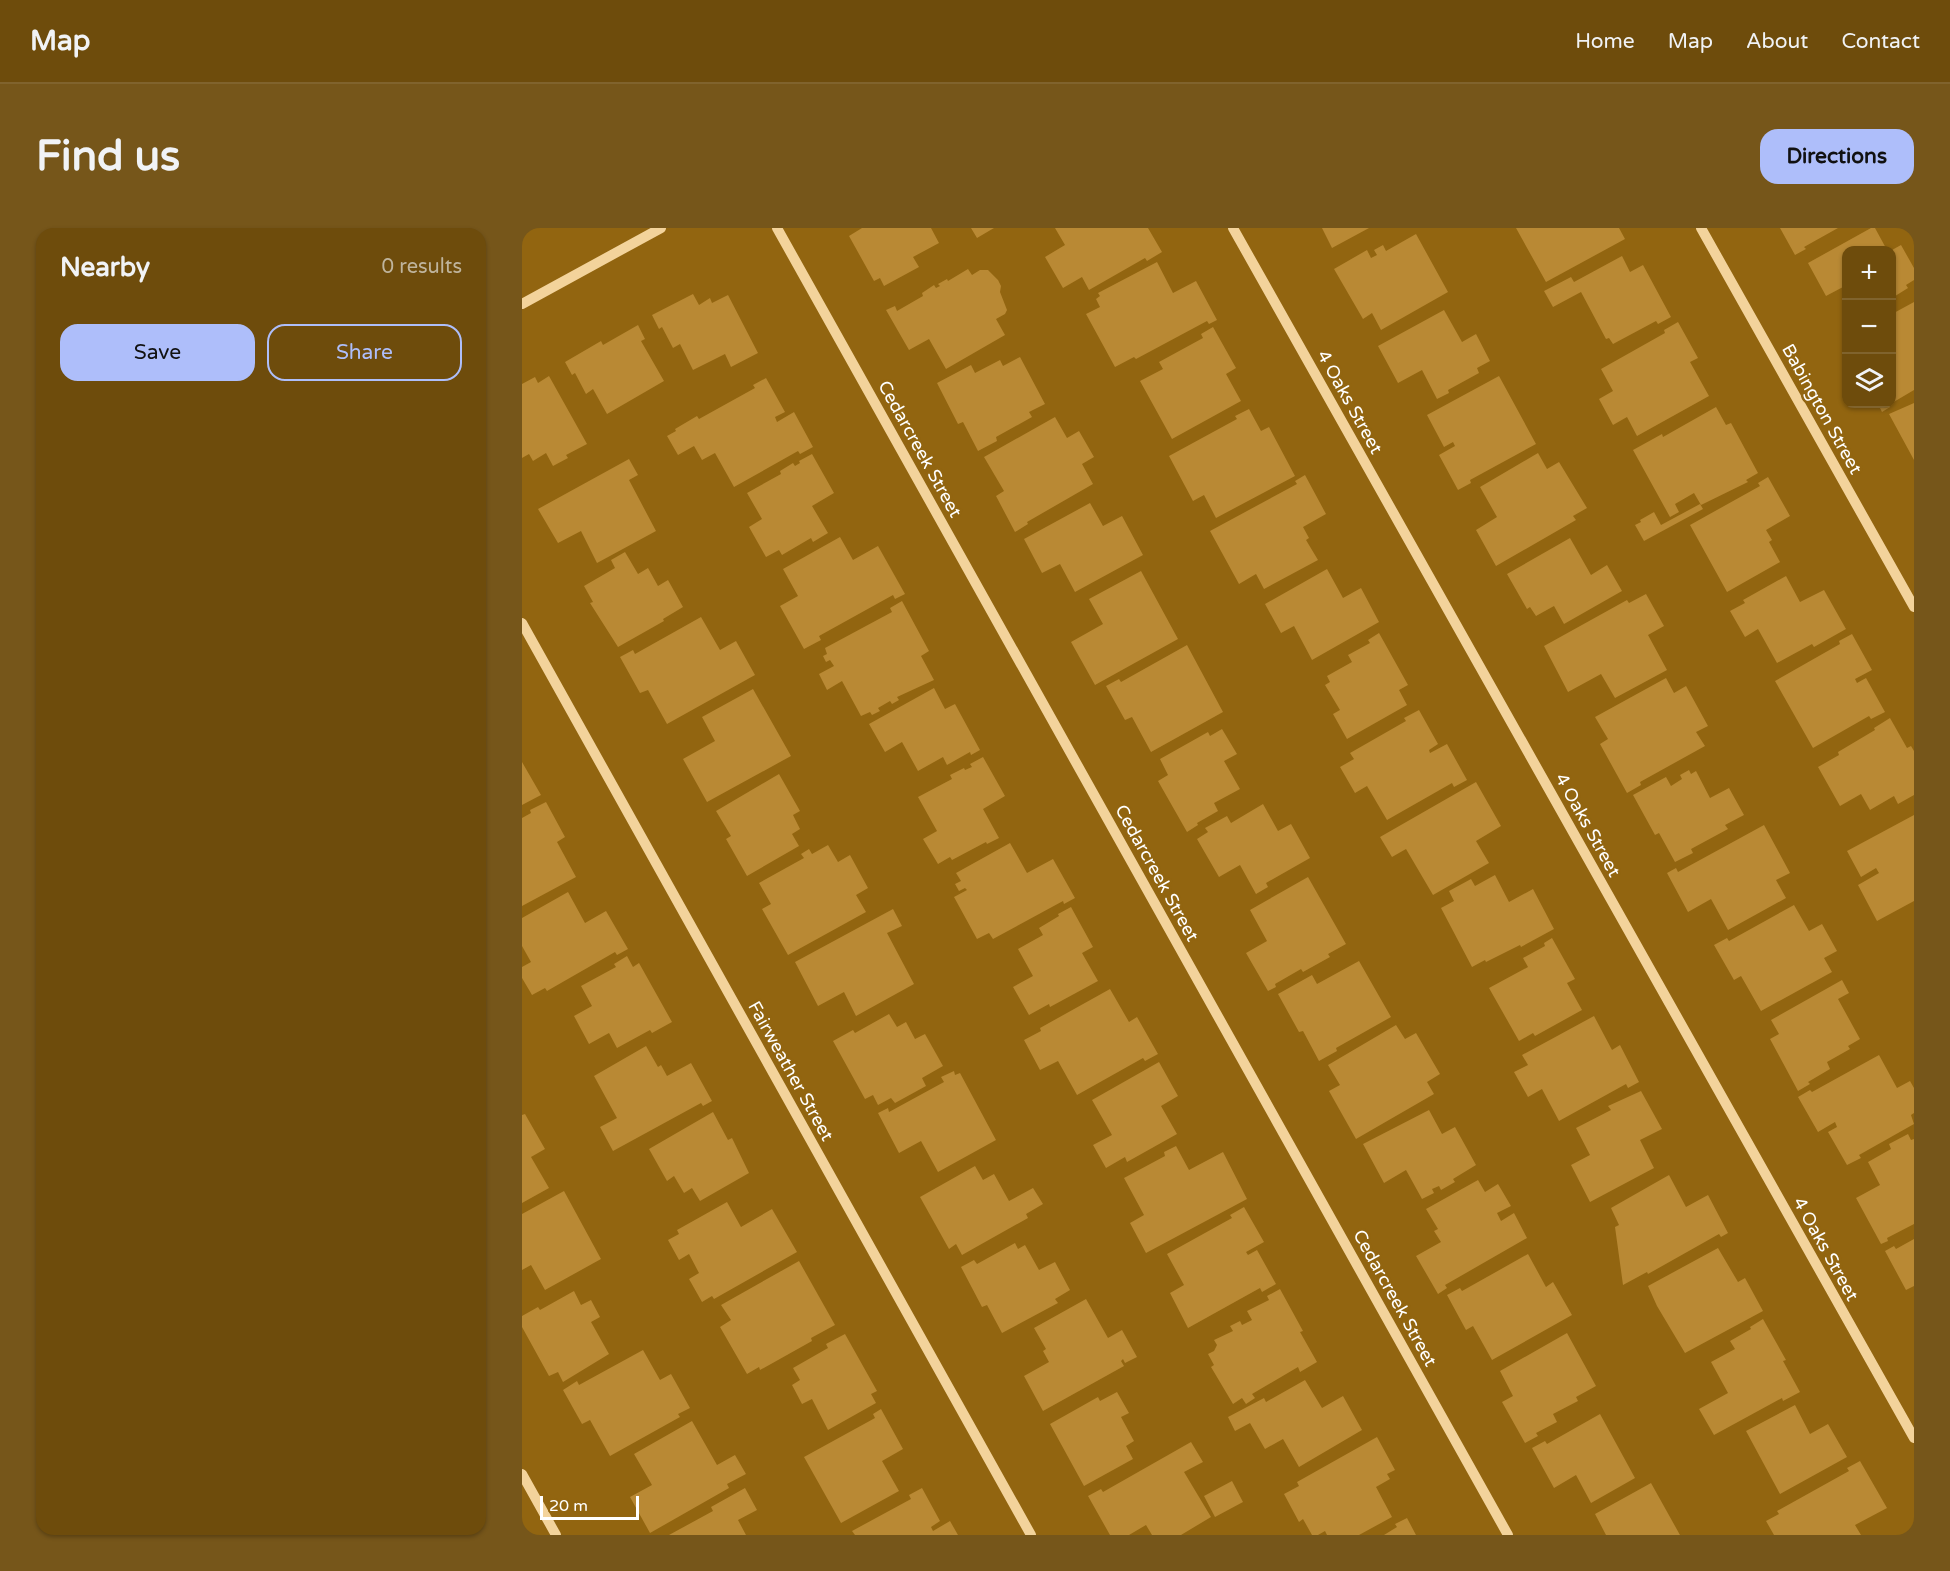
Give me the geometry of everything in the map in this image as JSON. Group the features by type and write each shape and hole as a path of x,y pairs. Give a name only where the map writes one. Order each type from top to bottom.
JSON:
{"street":[{"path":"522,304 661,228"},
{"name":"Cedarcreek Street","path":"777,228 1509,1535"},
{"name":"4 Oaks Street","path":"1233,228 1914,1438"},
{"name":"Babington Street","path":"1701,228 1914,607"},
{"name":"Fairweather Street","path":"522,623 1031,1535"},
{"path":"522,1474 556,1535"}],"building":[{"path":"862,228 931,228 939,243 913,257 919,267 884,286 880,278 874,281 849,236"},
{"path":"971,228 994,228 977,238"},
{"path":"1055,228 1148,228 1162,252 1147,261 1145,258 1089,290 1082,277 1063,288 1045,257 1065,245"},
{"path":"1322,228 1369,228 1332,248"},
{"path":"1516,228 1619,228 1625,239 1546,282"},
{"path":"1780,228 1838,228 1804,247 1806,249 1795,255"},
{"path":"1871,228 1875,228 1885,246 1842,246 1842,288 1826,296 1808,263"},
{"path":"1416,234 1448,292 1381,330 1372,313 1363,319 1334,269 1367,250 1371,258 1377,255 1374,250 1383,245 1386,251"},
{"path":"1901,245 1914,268 1914,280 1906,285 1908,288 1896,296 1896,248"},
{"path":"1622,256 1630,272 1643,265 1671,317 1658,324 1656,321 1613,344 1609,338 1606,339 1581,292 1553,307 1544,291 1571,277 1574,282"},
{"path":"1157,262 1173,293 1196,281 1217,320 1209,324 1207,321 1136,359 1134,357 1115,367 1086,314 1100,307 1096,299 1100,296 1098,293"},
{"path":"968,269 972,275 980,270 988,270 998,280 1007,310 1005,314 996,319 1005,335 946,369 929,339 909,350 886,310 895,306 897,311 923,296 922,293 934,285 936,288 940,286 938,284"},
{"path":"693,294 699,305 710,298 712,303 728,295 758,353 731,367 725,354 693,370 680,344 673,348 662,327 659,329 652,315"},
{"path":"1914,302 1914,390 1896,401 1896,354 1896,312"},
{"path":"1444,310 1462,342 1476,334 1490,361 1477,368 1479,373 1448,390 1449,393 1437,399 1422,370 1398,383 1378,346"},
{"path":"1678,322 1698,358 1690,362 1709,396 1637,436 1627,417 1613,425 1599,399 1613,391 1601,369 1665,333 1664,330"},
{"path":"638,325 645,339 641,341 664,381 607,414 593,389 586,394 575,373 572,375 565,362 601,341 603,345"},
{"path":"1213,327 1236,368 1226,374 1241,401 1172,439 1140,381 1163,369 1159,362 1203,338 1201,334"},
{"path":"1020,357 1045,404 1029,412 1032,417 996,437 997,441 978,451 963,422 958,424 937,383 971,365 975,373 1000,360 1003,366"},
{"path":"549,376 587,444 566,455 568,458 553,466 546,453 533,461 529,454 522,458 522,384 535,377 538,383"},
{"path":"1499,376 1536,444 1470,480 1471,483 1458,490 1439,455 1455,446 1453,442 1444,447 1427,415"},
{"path":"766,378 785,412 775,417 777,422 794,412 813,447 800,454 798,451 734,487 715,453 702,460 694,446 678,455 667,436 676,431 675,429 697,416 699,419 755,388 753,385"},
{"path":"1914,403 1914,460 1889,414"},
{"path":"1716,407 1726,425 1731,423 1758,473 1746,480 1748,482 1701,505 1694,493 1675,504 1679,512 1670,517 1633,450 1662,434 1663,437"},
{"path":"1249,409 1261,431 1269,427 1295,476 1216,518 1204,495 1193,501 1169,456 1237,419 1235,416"},
{"path":"1055,417 1067,438 1079,431 1094,457 1082,464 1093,484 1027,522 1028,524 1015,532 996,496 1004,491 984,457"},
{"path":"1538,453 1547,469 1559,462 1587,508 1573,516 1576,520 1496,566 1476,530 1497,517 1480,487"},
{"path":"812,454 834,493 812,506 828,533 813,542 811,538 782,555 779,550 766,557 749,527 762,519 747,493 781,474 780,471 793,463 795,466"},
{"path":"629,459 638,475 629,480 656,531 597,563 581,531 558,543 538,509"},
{"path":"1305,475 1326,514 1303,527 1309,538 1306,540 1318,560 1264,589 1256,574 1239,584 1210,531 1297,484 1295,481"},
{"path":"1768,477 1790,516 1766,530 1772,540 1769,542 1780,562 1727,592 1690,525 1760,486 1758,483"},
{"path":"1090,503 1103,526 1122,516 1143,555 1075,592 1060,564 1042,573 1024,539"},
{"path":"1700,504 1703,509 1644,541 1635,525 1654,512 1661,525"},
{"path":"840,537 853,560 878,546 905,594 895,599 893,595 819,636 821,640 804,649 780,606 798,596 783,569"},
{"path":"1570,538 1591,575 1607,565 1622,591 1564,624 1554,606 1536,616 1530,607 1527,609 1507,574"},
{"path":"625,552 638,574 648,568 658,586 668,580 683,607 663,619 664,621 618,647 590,603 593,602 584,586 615,568 611,560"},
{"path":"1327,569 1343,598 1361,588 1379,622 1312,660 1294,626 1281,633 1265,604"},
{"path":"1141,571 1178,639 1095,685 1071,642 1103,624 1089,599"},
{"path":"1786,576 1800,602 1824,590 1846,629 1814,647 1812,644 1777,663 1758,629 1745,637 1730,611 1745,603 1743,600"},
{"path":"1646,594 1664,626 1648,635 1667,670 1615,698 1601,674 1568,692 1544,646 1627,600 1629,603"},
{"path":"902,601 929,651 921,656 934,680 897,697 899,700 892,704 890,701 878,708 880,711 872,715 870,712 861,716 842,681 827,690 819,674 834,666 830,660 826,662 823,656 827,654 825,648 892,612 890,608"},
{"path":"701,617 720,650 736,641 755,675 667,724 648,690 640,693 620,657 633,650 635,654"},
{"path":"1379,633 1408,685 1399,690 1407,705 1347,739 1333,714 1340,710 1325,685 1330,682 1327,676 1352,662 1348,655 1370,643 1368,640"},
{"path":"1852,634 1872,670 1855,679 1857,683 1866,678 1885,712 1871,719 1869,716 1813,748 1775,681 1840,644 1839,641"},
{"path":"1187,645 1223,712 1151,752 1132,717 1125,720 1106,686 1119,679 1121,682"},
{"path":"1666,678 1674,693 1686,686 1708,726 1696,732 1705,746 1640,782 1641,785 1627,793 1600,744 1608,739 1595,717"},
{"path":"934,688 945,709 955,704 980,750 971,755 970,752 947,765 943,757 918,771 902,742 885,752 869,724"},
{"path":"753,689 791,756 707,802 683,759 715,741 702,717"},
{"path":"1419,710 1438,744 1429,750 1430,753 1447,744 1467,780 1454,787 1452,783 1387,820 1367,786 1355,793 1340,767 1354,759 1350,753 1406,721 1404,718"},
{"path":"1890,718 1907,748 1911,746 1914,751 1914,795 1898,804 1894,796 1870,810 1861,794 1840,806 1818,767 1839,755 1838,752 1875,730 1874,728"},
{"path":"1222,729 1237,754 1224,761 1240,789 1214,803 1218,811 1197,823 1198,825 1187,832 1158,781 1168,775 1160,759 1208,732 1210,736"},
{"path":"983,757 1005,796 983,809 999,838 987,844 986,842 952,860 950,857 938,864 923,839 937,831 918,797 952,779 950,775 972,767 970,764"},
{"path":"522,762 541,795 522,805"},
{"path":"1689,770 1691,774 1696,771 1710,798 1729,788 1744,815 1725,825 1728,829 1691,849 1693,853 1675,862 1659,833 1655,835 1633,795 1666,777 1671,786 1682,779 1680,775"},
{"path":"779,774 800,811 793,815 800,829 792,834 799,846 747,876 726,839 731,836 716,811"},
{"path":"1476,782 1501,826 1476,841 1489,863 1433,895 1406,849 1392,857 1380,837"},
{"path":"546,802 565,837 557,842 576,877 522,906 522,818 531,813 530,810"},
{"path":"1263,804 1278,831 1291,824 1310,858 1266,883 1268,887 1256,894 1240,865 1219,877 1197,839 1208,832 1205,828 1227,816 1231,823"},
{"path":"1914,815 1914,901 1877,921 1858,885 1879,873 1876,868 1861,877 1847,851"},
{"path":"1764,825 1790,873 1776,880 1786,898 1728,930 1711,899 1688,912 1667,873 1676,868 1678,872"},
{"path":"1010,843 1027,873 1053,859 1075,898 1064,904 1063,901 993,939 989,933 977,939 954,897 967,890 965,888 959,891 955,884 961,881 956,873"},
{"path":"828,845 838,862 850,855 868,888 856,895 866,912 788,955 762,909 771,904 759,883 804,858 801,854 809,849 812,854"},
{"path":"1495,875 1509,902 1533,889 1554,929 1521,947 1520,945 1472,967 1441,908 1454,901 1449,891 1471,879 1475,886"},
{"path":"1308,877 1346,944 1328,954 1330,957 1303,972 1301,969 1275,984 1276,987 1268,991 1246,953 1267,941 1250,910"},
{"path":"568,892 585,923 606,911 628,949 617,955 615,952 547,991 545,988 532,995 522,978 522,967 531,962 522,946 522,918"},
{"path":"1794,905 1809,931 1822,924 1837,951 1824,958 1832,972 1761,1011 1741,976 1734,980 1714,945 1727,938 1729,941"},
{"path":"1071,907 1093,947 1082,953 1098,981 1050,1007 1049,1004 1029,1015 1013,987 1033,976 1018,949 1043,935 1039,928"},
{"path":"893,909 902,926 887,933 914,984 856,1016 844,992 818,1006 795,962"},
{"path":"1552,938 1575,979 1567,983 1582,1010 1535,1036 1533,1033 1519,1041 1489,988 1528,967 1523,958 1545,946 1544,943"},
{"path":"627,956 633,967 639,963 672,1022 652,1033 650,1030 617,1048 609,1033 589,1044 574,1016 592,1006 581,986 616,967 614,964"},
{"path":"1359,961 1391,1017 1336,1048 1337,1051 1319,1061 1303,1031 1299,1032 1278,994 1312,975 1317,984"},
{"path":"1842,980 1849,993 1838,999 1860,1039 1848,1046 1850,1049 1827,1062 1830,1069 1798,1091 1770,1039 1779,1034 1771,1020"},
{"path":"1110,989 1129,1022 1137,1017 1158,1054 1145,1061 1143,1058 1077,1095 1058,1061 1040,1070 1024,1040 1041,1031 1040,1028"},
{"path":"889,1014 897,1027 906,1022 915,1039 925,1034 943,1066 922,1078 926,1086 895,1103 891,1098 878,1105 873,1095 865,1099 833,1041 853,1030 855,1033"},
{"path":"1594,1016 1612,1050 1620,1045 1639,1082 1628,1088 1626,1084 1559,1121 1542,1089 1528,1097 1514,1072 1528,1065 1522,1055"},
{"path":"1396,1025 1405,1039 1416,1033 1440,1074 1427,1082 1434,1094 1356,1139 1329,1091 1340,1085 1328,1065"},
{"path":"646,1046 658,1067 661,1065 667,1076 691,1063 712,1101 703,1106 701,1103 613,1151 600,1127 617,1118 594,1076"},
{"path":"1879,1055 1897,1088 1910,1081 1914,1088 1914,1113 1911,1115 1914,1124 1859,1155 1861,1158 1847,1165 1828,1132 1837,1127 1835,1122 1818,1132 1798,1097 1810,1090 1812,1092"},
{"path":"1159,1062 1178,1096 1161,1106 1177,1134 1127,1162 1125,1157 1106,1168 1093,1145 1112,1135 1092,1100"},
{"path":"954,1071 955,1075 960,1073 996,1140 938,1172 921,1141 899,1153 878,1113 888,1108 889,1112 944,1082 941,1077"},
{"path":"1641,1091 1662,1129 1640,1140 1654,1168 1590,1202 1571,1165 1590,1155 1576,1128 1611,1110 1608,1106"},
{"path":"1429,1110 1442,1134 1455,1127 1476,1165 1453,1179 1455,1182 1441,1190 1439,1186 1432,1189 1434,1193 1422,1199 1406,1170 1384,1183 1363,1144"},
{"path":"713,1112 728,1140 732,1138 749,1173 700,1201 692,1188 684,1193 674,1176 667,1181 649,1149"},
{"path":"525,1114 545,1149 531,1157 549,1188 522,1203 522,1115"},
{"path":"1908,1134 1911,1140 1914,1139 1914,1224 1887,1238 1888,1241 1881,1244 1856,1198 1880,1185 1868,1162 1891,1149 1889,1144"},
{"path":"1176,1146 1189,1170 1223,1152 1247,1199 1146,1253 1130,1223 1144,1215 1124,1178 1165,1156 1164,1152"},
{"path":"975,1166 983,1180 994,1174 1009,1201 1033,1188 1043,1204 1026,1214 1028,1218 962,1255 956,1244 949,1249 920,1197"},
{"path":"1669,1175 1686,1207 1708,1195 1728,1233 1721,1237 1719,1234 1648,1274 1647,1272 1623,1285 1615,1227 1619,1225 1611,1208"},
{"path":"1478,1180 1485,1192 1498,1184 1511,1206 1497,1213 1501,1221 1514,1213 1527,1238 1445,1285 1447,1288 1438,1294 1416,1256 1441,1242 1434,1231 1438,1229 1426,1209"},
{"path":"564,1191 601,1259 545,1290 531,1265 522,1270 522,1214"},
{"path":"727,1202 741,1227 772,1209 797,1252 714,1299 712,1296 702,1302 689,1279 699,1273 689,1254 679,1260 668,1240 679,1234 677,1230"},
{"path":"1244,1207 1264,1242 1246,1252 1248,1255 1257,1250 1276,1284 1262,1292 1260,1288 1188,1328 1170,1293 1184,1285 1167,1254 1232,1218 1230,1215"},
{"path":"1914,1239 1914,1286 1906,1290 1885,1251 1894,1246 1896,1249"},
{"path":"1015,1243 1018,1249 1025,1245 1039,1270 1055,1262 1070,1290 1055,1299 1058,1303 1002,1333 987,1305 982,1307 961,1267 974,1260 977,1264"},
{"path":"1718,1248 1738,1282 1745,1278 1763,1311 1685,1353 1648,1286"},
{"path":"1528,1254 1546,1287 1553,1282 1572,1315 1492,1360 1473,1326 1466,1330 1447,1295 1460,1288 1462,1291"},
{"path":"799,1261 835,1325 811,1338 812,1341 760,1370 759,1367 747,1374 720,1327 731,1320 721,1305"},
{"path":"1280,1289 1317,1362 1300,1372 1298,1367 1252,1394 1255,1398 1246,1404 1242,1398 1233,1404 1211,1367 1214,1365 1208,1354 1214,1351 1217,1345 1214,1340 1233,1331 1230,1326 1240,1321 1242,1325 1252,1320 1247,1311 1269,1300 1267,1296"},
{"path":"574,1291 581,1305 591,1300 600,1317 591,1322 609,1354 563,1382 558,1372 549,1376 522,1327 522,1316 538,1307 540,1310"},
{"path":"1086,1299 1108,1338 1122,1330 1137,1357 1125,1363 1123,1359 1121,1361 1124,1366 1043,1411 1024,1376 1049,1362 1043,1351 1046,1349 1034,1328"},
{"path":"1763,1319 1786,1360 1783,1361 1800,1392 1783,1401 1782,1398 1714,1435 1699,1409 1728,1393 1711,1362 1735,1349 1730,1341"},
{"path":"1567,1333 1596,1386 1576,1397 1578,1401 1553,1414 1557,1422 1536,1433 1538,1436 1525,1443 1502,1402 1513,1396 1500,1371"},
{"path":"845,1334 877,1391 871,1394 876,1403 828,1430 812,1399 802,1404 792,1385 800,1380 793,1368 828,1348 826,1344"},
{"path":"643,1350 660,1380 671,1374 690,1408 678,1414 680,1417 610,1456 590,1420 582,1424 563,1390 577,1381 579,1385"},
{"path":"1305,1380 1322,1408 1343,1396 1362,1430 1299,1467 1283,1439 1265,1449 1250,1423 1235,1431 1228,1417 1264,1398 1266,1402"},
{"path":"1117,1392 1129,1413 1121,1417 1134,1441 1126,1446 1133,1459 1084,1486 1050,1424 1098,1397 1100,1401"},
{"path":"1795,1405 1810,1434 1828,1424 1847,1457 1780,1494 1746,1431"},
{"path":"881,1409 903,1449 882,1461 899,1491 841,1523 804,1457 875,1418 873,1414"},
{"path":"1600,1414 1635,1478 1591,1503 1576,1475 1554,1488 1532,1448 1545,1441 1547,1444"},
{"path":"692,1421 717,1465 735,1455 746,1474 727,1484 729,1488 650,1533 630,1497 652,1485 634,1454"},
{"path":"1377,1437 1395,1470 1387,1474 1390,1479 1376,1487 1392,1517 1359,1535 1327,1535 1325,1531 1312,1535 1303,1519 1299,1522 1284,1494 1299,1486 1297,1482"},
{"path":"1191,1442 1203,1462 1184,1472 1211,1517 1181,1535 1152,1535 1146,1525 1129,1535 1110,1535 1088,1496 1101,1489 1103,1492"},
{"path":"1860,1461 1887,1508 1855,1525 1861,1535 1774,1535 1766,1521 1779,1514 1777,1511 1849,1471 1847,1468"},
{"path":"1232,1481 1243,1502 1215,1517 1204,1496"},
{"path":"1651,1483 1680,1535 1606,1535 1595,1514"},
{"path":"745,1488 757,1510 738,1520 746,1535 669,1535 713,1511 711,1507"},
{"path":"922,1488 940,1521 931,1527 933,1531 950,1521 958,1535 855,1535 852,1531 911,1499 909,1495"},
{"path":"1407,1518 1416,1535 1384,1535 1397,1527 1395,1524"}]}
